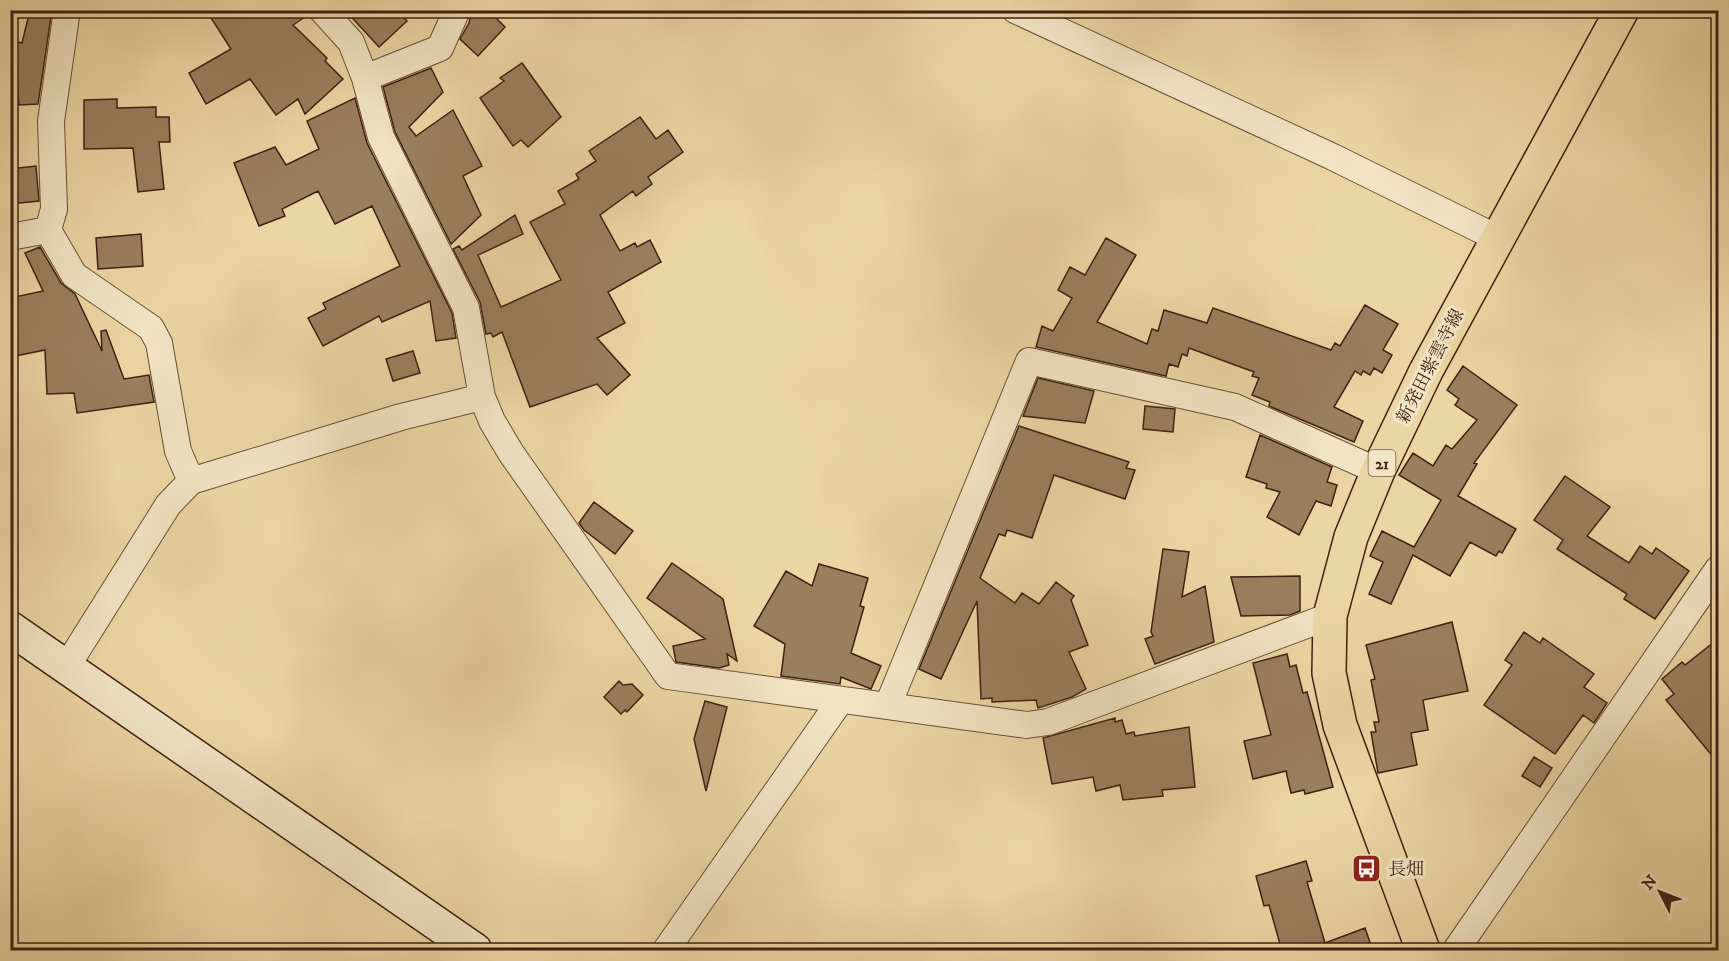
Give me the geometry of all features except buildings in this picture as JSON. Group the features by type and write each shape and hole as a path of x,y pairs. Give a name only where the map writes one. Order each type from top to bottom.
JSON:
{"main road":[{"name":"新発田紫雲寺線","path":"1423,951 1340,725 1329,673 1330,616 1351,537 1378,471 1426,371 1622,10"}],"street":[{"path":"67,10 51,121 54,209 48,230 74,274 152,328 159,343 178,451 191,481"},
{"path":"322,10 351,42 365,78 381,137 466,308 482,397 510,453 668,676 840,701 888,705 1027,724 1048,722 1330,616"},
{"path":"365,78 440,48 457,10"},
{"path":"1016,10 1333,157 1497,238"},
{"path":"10,237 48,230"},
{"path":"888,705 1029,362 1235,407 1378,471"},
{"path":"67,666 168,505 191,481 401,417 482,397"},
{"path":"1456,951 1719,569"},
{"path":"10,628 475,951"},
{"path":"666,951 840,701"}],"place":[{"name":"長畑","path":"1367,869"}]}
